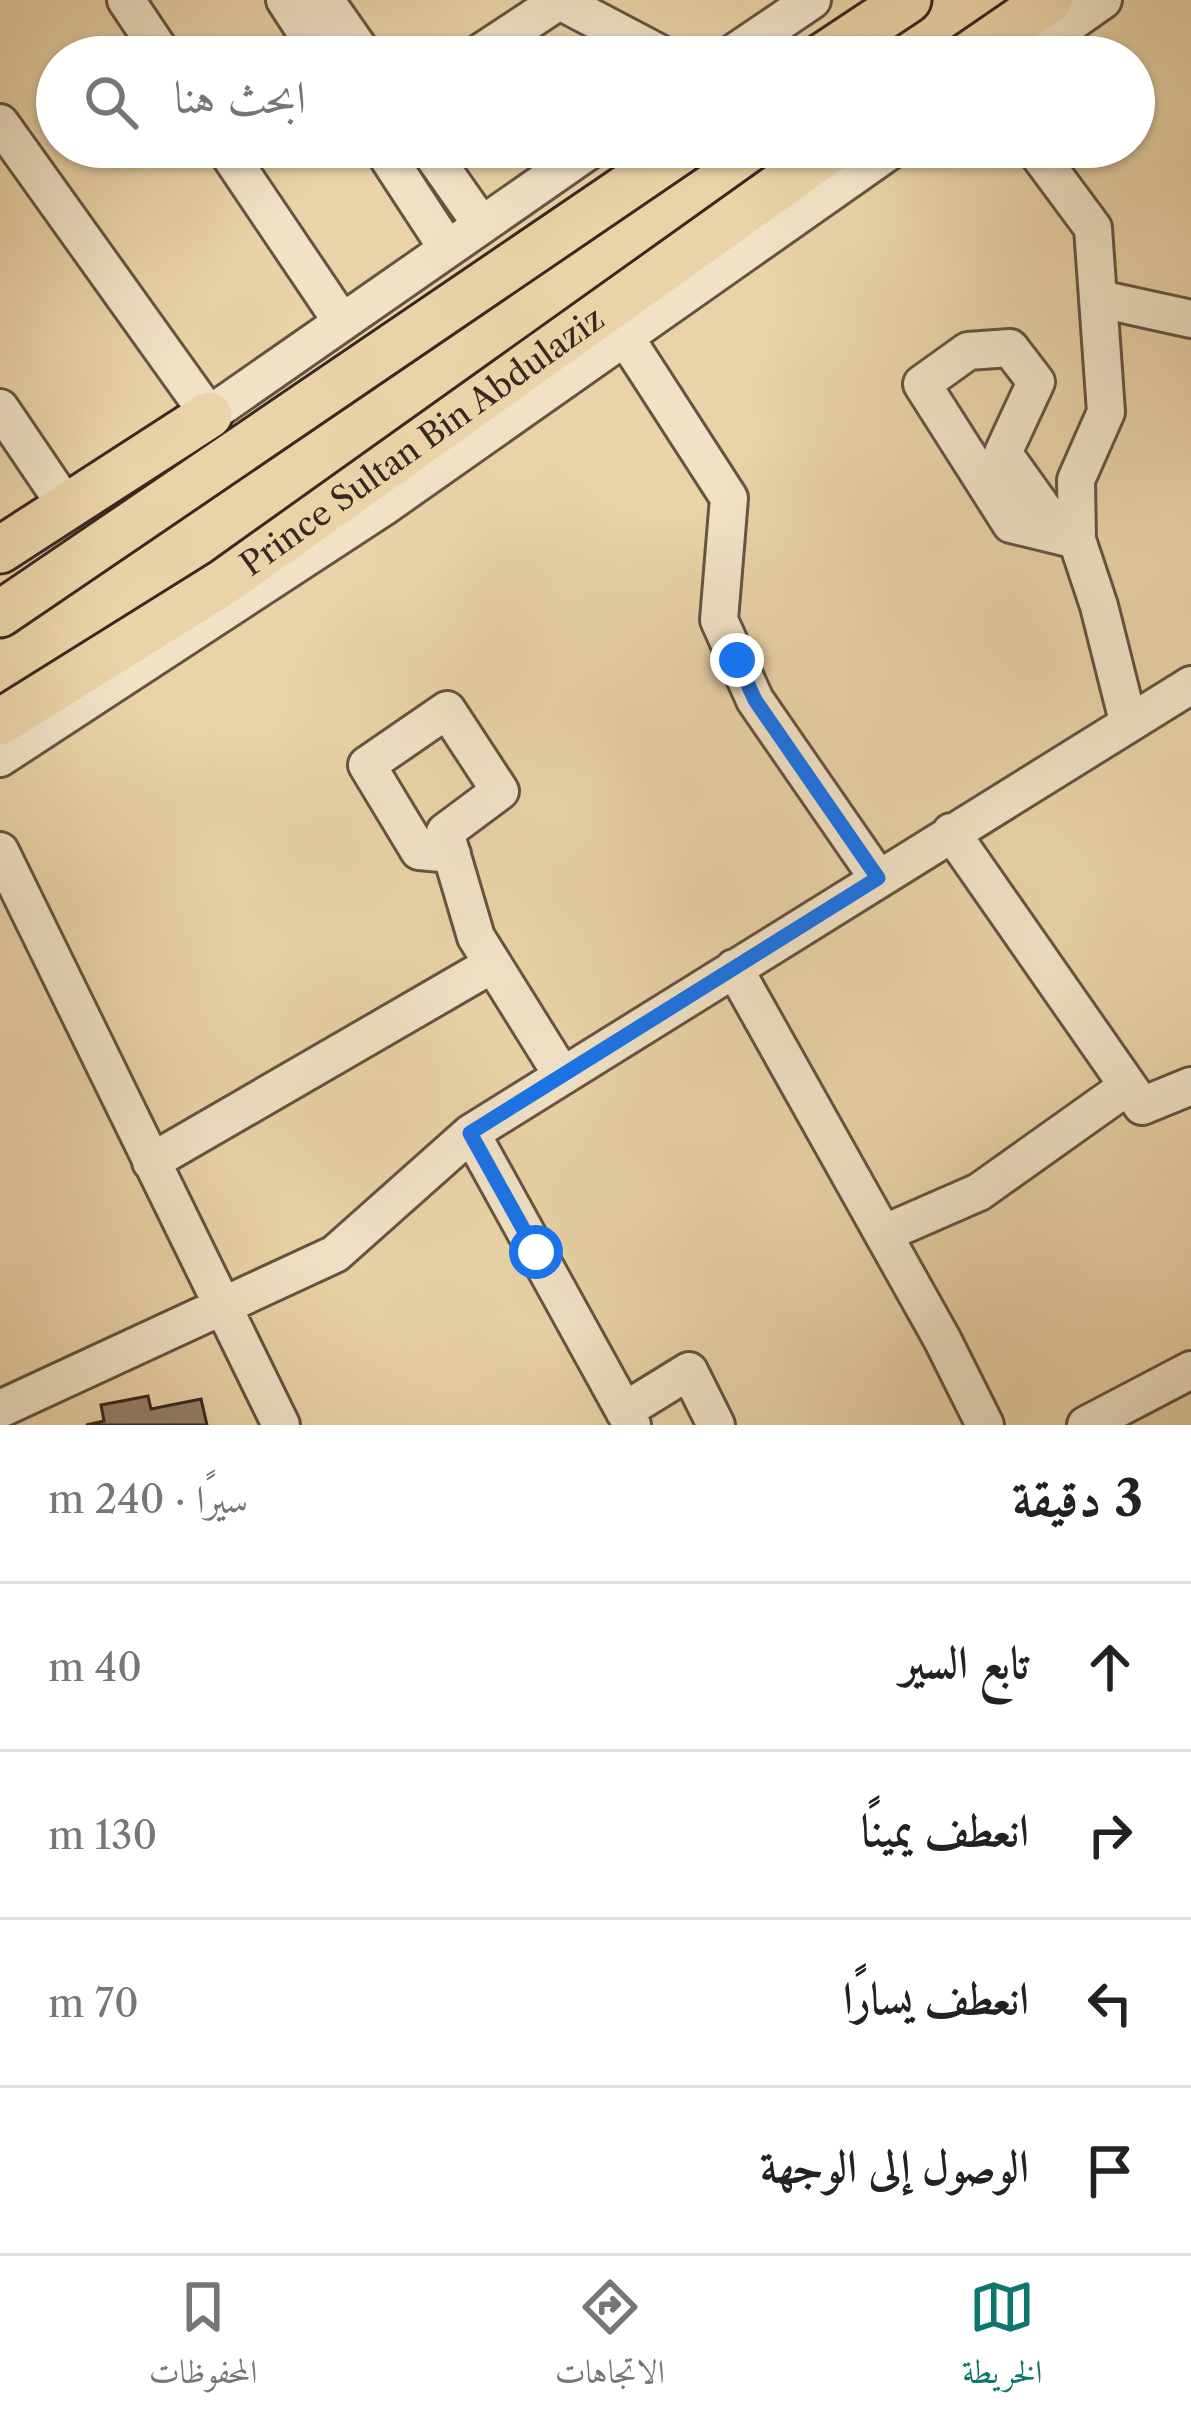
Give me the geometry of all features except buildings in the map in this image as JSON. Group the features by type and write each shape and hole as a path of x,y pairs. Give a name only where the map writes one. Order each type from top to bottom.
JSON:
{"main road":[{"path":"854,36 908,0"},
{"path":"997,36 1049,0"},
{"path":"0,614 655,168"},
{"name":"Prince Sultan Bin Abdulaziz","path":"0,722 224,582 805,168"},
{"path":"0,550 209,416"}],"street":[{"path":"126,0 150,36"},
{"path":"285,0 308,36"},
{"path":"325,0 350,36"},
{"path":"759,36 812,0"},
{"path":"1052,36 1103,0"},
{"path":"506,36 559,1 626,36"},
{"path":"0,123 209,416 563,168"},
{"path":"238,168 342,322"},
{"path":"395,168 446,248"},
{"path":"442,168 481,224"},
{"path":"0,758 382,508 865,168"},
{"path":"1049,168 1093,228 1106,412 1076,480 1076,540 1099,606 1128,722"},
{"path":"1100,299 1191,320"},
{"path":"625,337 729,498 719,620 755,700 878,878"},
{"path":"1010,348 1036,382 1003,453 1048,516 1076,540 1011,524 922,384 968,351 1010,348"},
{"path":"0,409 67,507"},
{"path":"0,1408 334,1254 470,1133 1191,685"},
{"path":"951,832 1142,1106 1191,1085"},
{"path":"0,851 281,1425"},
{"path":"452,854 476,937 562,1075"},
{"path":"152,1162 493,964"},
{"path":"734,968 985,1425"},
{"path":"883,1234 979,1192 1128,1086"},
{"path":"470,1133 628,1418 689,1371 716,1425"},
{"path":"1086,1425 1191,1370"}],"route":[{"path":"536,1252 470,1133 878,878 755,700 737,660"}]}
